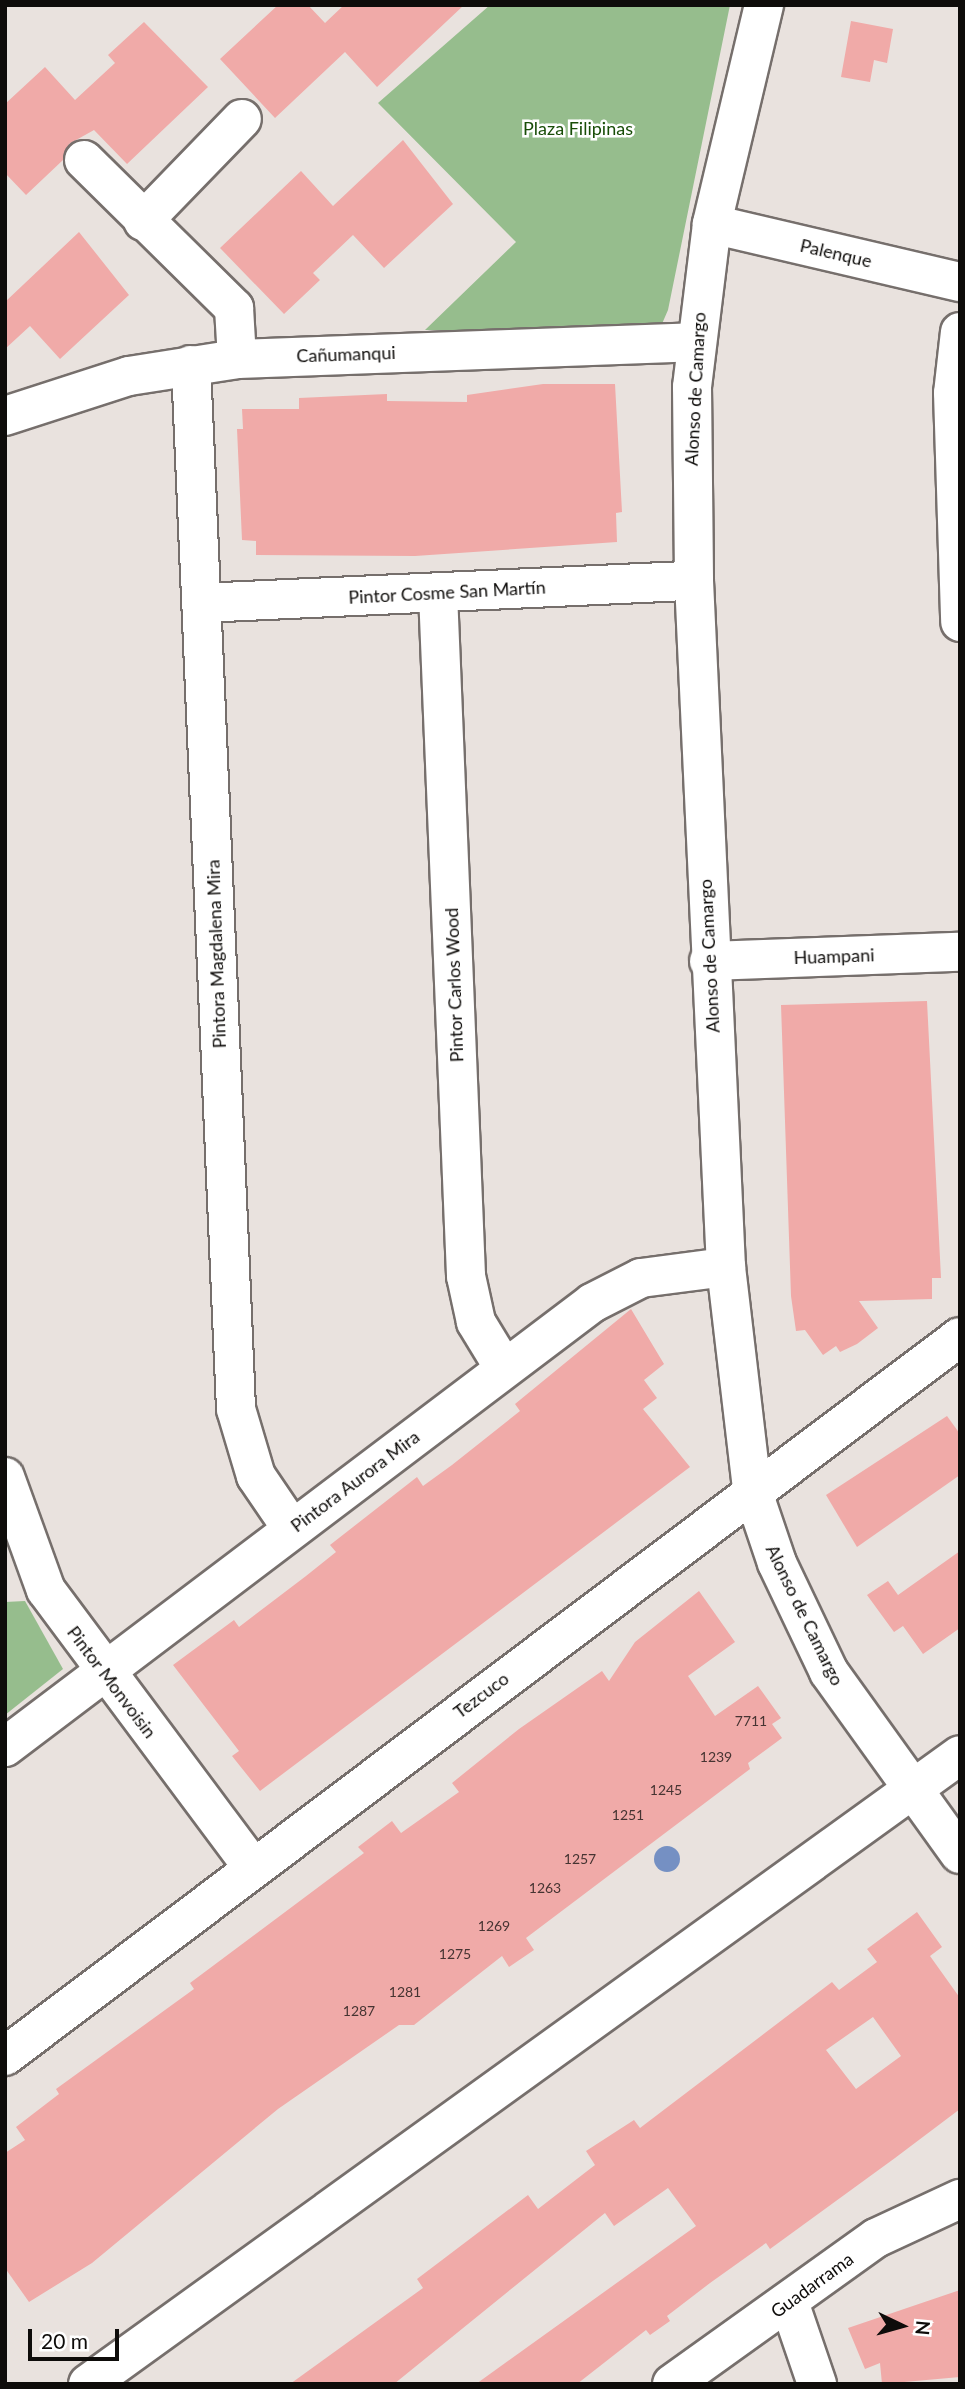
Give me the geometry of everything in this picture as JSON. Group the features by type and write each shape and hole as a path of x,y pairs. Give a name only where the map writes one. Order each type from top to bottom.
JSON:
{"street":[{"name":"Alonso de Camargo","path":"764,5 712,224 695,342 694,581 709,961 726,1267 752,1489 777,1563 829,1672 910,1790 960,1854"},
{"path":"143,221 242,119"},
{"path":"84,160 234,308 237,359"},
{"name":"Palenque","path":"712,224 960,282"},
{"path":"960,332 953,393 960,622"},
{"name":"Cañumanqui","path":"5,416 128,376 237,359 695,342"},
{"name":"Pintora Magdalena Mira","path":"191,365 236,1409 256,1476 292,1529"},
{"name":"Pintor Cosme San Martín","path":"201,603 694,581"},
{"name":"Pintor Carlos Wood","path":"438,593 466,1276 475,1322 504,1368"},
{"name":"Huampani","path":"709,961 960,951"},
{"name":"Pintora Aurora Mira","path":"5,1746 504,1368 615,1288 661,1273 726,1267"},
{"name":"Tezcuco","path":"5,2056 752,1489 960,1337"},
{"name":"Pintor Monvoisin","path":"5,1477 46,1590 104,1672 253,1868"},
{"path":"88,2384 960,1755"},
{"name":"Guadarrama","path":"672,2384 892,2228 960,2199"},
{"path":"789,2302 817,2384"}],"green space":[{"name":"Plaza Filipinas","path":"490,5 730,5 668,310 658,333 425,330 516,242 378,103"},
{"path":"25,1601 63,1669 5,1715 5,1602"}],"water":[{"path":"667,1846 676,1850 680,1859 676,1868 667,1872 658,1868 654,1859 658,1850"}],"building":[{"path":"278,5 308,5 325,23 344,5 464,5 377,87 345,52 275,118 220,59"},
{"path":"851,21 893,29 887,63 874,60 870,82 841,77"},
{"path":"144,22 208,87 127,164 94,130 69,144 63,160 26,195 5,173 5,104 45,67 75,100 115,63 108,55"},
{"path":"403,140 453,204 384,268 353,235 313,273 320,280 284,314 220,248 301,171 333,206"},
{"path":"79,232 129,295 60,359 30,326 5,349 5,302"},
{"path":"543,384 615,384 622,512 616,513 617,542 415,556 256,555 256,541 242,540 237,429 243,429 242,409 299,409 299,398 387,394 387,401 467,402 467,395"},
{"path":"927,1001 941,1278 932,1278 932,1299 859,1301 878,1328 857,1344 840,1352 836,1346 823,1355 805,1330 796,1331 791,1296 781,1005"},
{"path":"631,1309 664,1364 644,1380 657,1398 643,1409 690,1467 260,1791 232,1756 239,1751 173,1665 234,1620 239,1627 306,1576 336,1552 330,1545 417,1477 423,1486 452,1465 520,1411 515,1404"},
{"path":"947,1416 960,1434 960,1475 857,1547 826,1495"},
{"path":"960,1551 960,1628 923,1654 903,1626 894,1632 867,1595 888,1581 898,1595"},
{"path":"699,1591 735,1642 688,1676 715,1716 758,1686 781,1718 772,1724 782,1738 748,1763 750,1769 526,1938 534,1950 509,1967 502,1956 414,2025 399,2025 278,2109 92,2263 29,2302 5,2268 5,2153 25,2140 16,2127 59,2094 56,2089 194,1989 190,1983 364,1853 358,1847 392,1821 401,1833 459,1792 452,1783 519,1729 602,1671 609,1681 635,1642"},
{"path":"917,1912 942,1947 930,1956 960,1998 960,2109 770,2249 766,2243 710,2283 667,2316 670,2321 650,2335 646,2330 577,2384 476,2384 696,2226 668,2188 614,2226 605,2213 394,2384 290,2384 423,2288 417,2279 528,2195 538,2209 595,2165 586,2151 634,2120 640,2128 832,1982 839,1990 877,1962 867,1949","holes":["873,2017 901,2056 856,2089 826,2050"]},
{"path":"960,2290 960,2377 882,2384 880,2363 865,2369 848,2328"}]}
